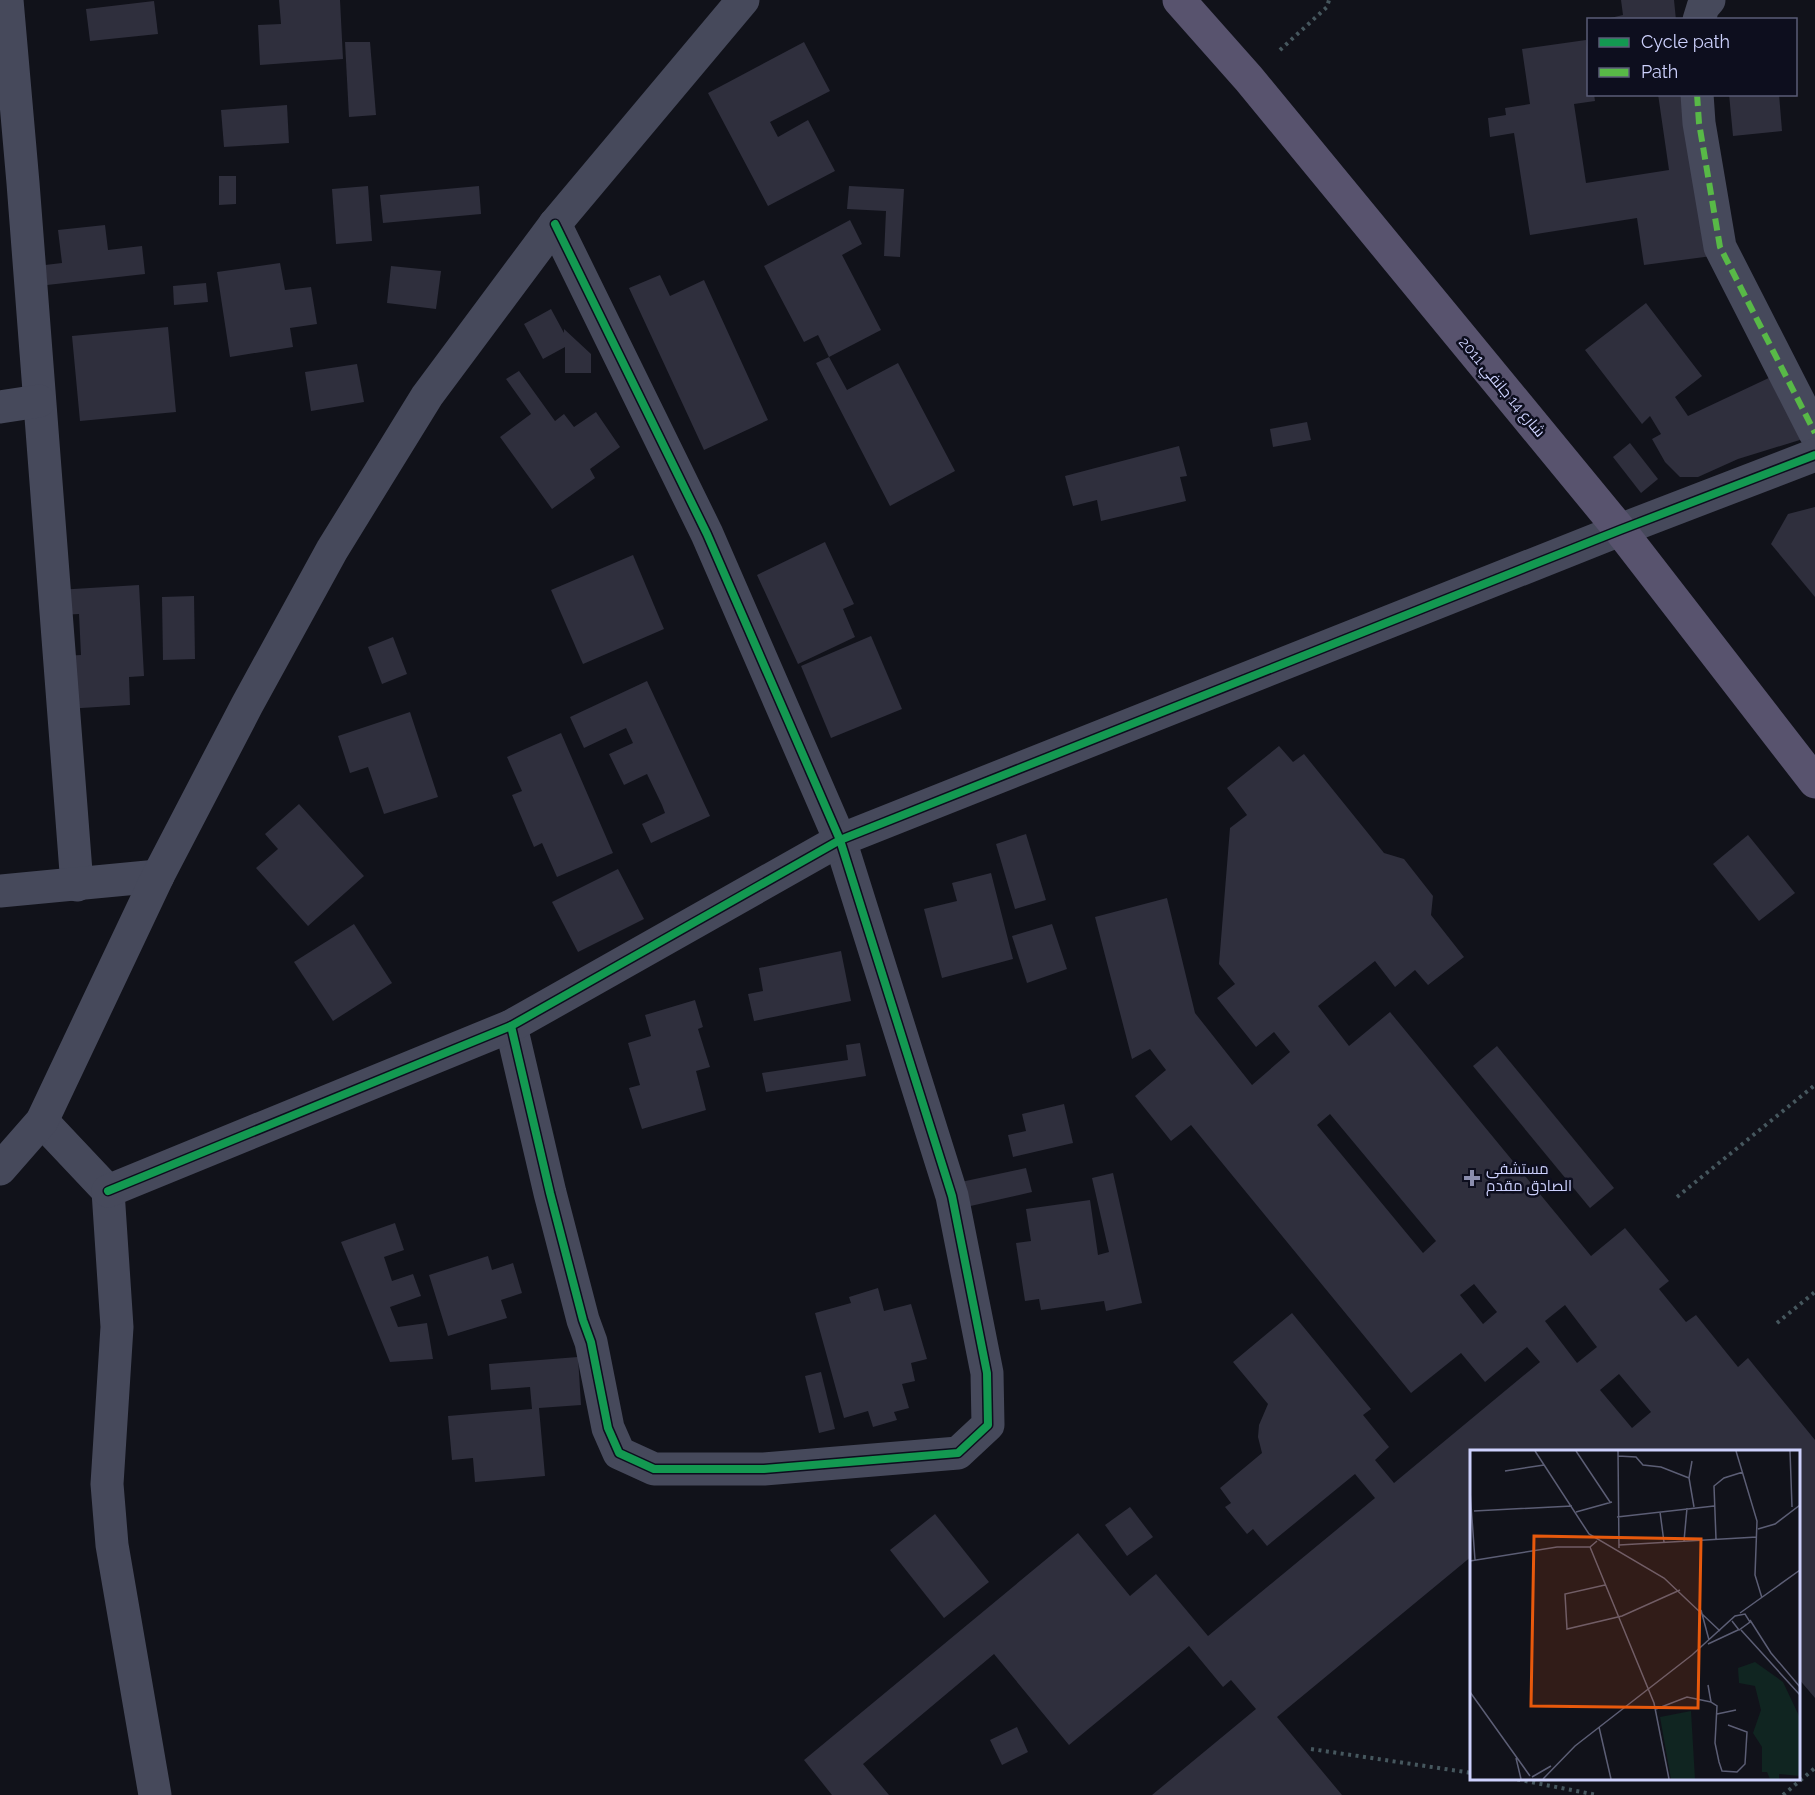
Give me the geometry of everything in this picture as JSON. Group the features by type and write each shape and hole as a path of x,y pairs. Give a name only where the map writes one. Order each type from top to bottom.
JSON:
{"main road":[{"name":"شارع 14 جانفي 2011","path":"1179,0 1249,79 1620,530 1815,782"}],"street":[{"path":"7,0 11,182 39,401 76,885"},
{"path":"0,1169 42,1121 158,876 247,705 332,550 427,396 555,224 743,0"},
{"path":"1700,18 1709,0"},
{"path":"1697,96 1701,134 1720,247 1815,433"},
{"path":"511,1026 556,1216 583,1320 591,1342 608,1428 619,1453 654,1469 764,1469 958,1453 988,1425 987,1373 952,1196 840,840 707,534 555,224"},
{"path":"0,407 39,401"},
{"path":"108,1191 511,1026 840,840 1620,530 1815,455"},
{"path":"0,891 158,876"},
{"path":"42,1121 108,1191 117,1327 107,1494 112,1545 155,1795"}],"path":[{"path":"1249,79 1327,7 1329,0"},
{"path":"1677,1197 1815,1085"},
{"path":"1777,1323 1815,1292"},
{"path":"1311,1749 1470,1773"},
{"path":"1783,1795 1815,1768"},
{"path":"1525,1780 1597,1795"}],"building":[{"path":"279,0 340,0 343,59 260,65 258,25 281,24"},
{"path":"1621,0 1674,0 1676,18 1610,18 1623,15"},
{"path":"154,1 158,34 90,41 86,9"},
{"path":"1586,40 1587,96 1594,96 1595,101 1574,104 1586,183 1669,170 1658,96 1686,96 1712,256 1644,265 1637,218 1530,235 1514,133 1490,137 1488,118 1506,115 1505,108 1530,104 1522,49"},
{"path":"345,42 370,42 376,115 349,117"},
{"path":"804,42 830,91 770,122 778,137 808,120 835,171 768,206 708,93"},
{"path":"1729,96 1779,96 1782,131 1733,136"},
{"path":"287,105 289,143 224,147 221,110"},
{"path":"219,176 236,176 236,204 219,205"},
{"path":"368,186 372,241 336,244 332,189"},
{"path":"479,186 481,214 383,223 380,195"},
{"path":"849,186 904,189 900,257 884,256 886,211 847,209"},
{"path":"850,220 862,244 842,255 881,330 829,357 818,335 804,342 764,266"},
{"path":"105,225 108,250 142,246 145,274 47,285 45,265 62,263 58,230"},
{"path":"280,263 285,290 311,287 317,324 290,328 293,347 230,357 217,272"},
{"path":"391,266 441,271 436,309 387,303"},
{"path":"660,275 670,296 704,280 768,420 704,450 629,288"},
{"path":"206,283 208,302 174,305 173,286"},
{"path":"1646,303 1702,376 1675,397 1688,416 1773,376 1803,439 1738,459 1698,477 1680,477 1665,462 1652,439 1661,434 1650,416 1642,424 1585,350"},
{"path":"551,309 564,333 564,329 591,354 591,373 565,373 565,347 543,359 524,324"},
{"path":"168,327 176,412 80,421 72,336"},
{"path":"829,357 847,390 898,363 955,471 890,506 816,363"},
{"path":"357,364 364,402 311,411 305,372"},
{"path":"519,371 555,421 564,414 574,427 596,412 620,447 590,469 595,478 552,509 500,437 531,414 506,379"},
{"path":"1307,422 1311,440 1273,447 1270,429"},
{"path":"1630,443 1658,479 1641,493 1613,457"},
{"path":"1179,446 1187,476 1180,477 1186,501 1101,521 1097,500 1073,506 1065,476"},
{"path":"1815,507 1815,597 1771,544 1788,514"},
{"path":"825,542 854,604 843,609 855,637 798,664 757,575"},
{"path":"633,555 664,629 583,664 551,590"},
{"path":"139,585 144,676 129,677 130,705 65,709 62,656 81,655 79,614 59,615 57,590"},
{"path":"194,596 195,659 163,660 162,597"},
{"path":"871,636 902,709 831,738 801,666"},
{"path":"393,637 407,674 382,684 368,647"},
{"path":"647,681 710,816 651,843 642,824 665,813 662,805 647,774 624,785 609,754 633,743 626,728 584,748 570,717"},
{"path":"410,712 438,797 384,814 368,767 350,773 338,736"},
{"path":"561,733 613,853 557,877 542,843 534,847 512,795 522,791 507,757"},
{"path":"1279,746 1293,762 1304,754 1384,853 1404,859 1433,896 1431,915 1464,957 1428,985 1415,970 1395,987 1375,961 1318,1006 1349,1046 1390,1012 1591,1256 1625,1228 1669,1281 1659,1289 1686,1322 1696,1315 1738,1367 1748,1358 1815,1440 1815,1698 1800,1680 1800,1450 1470,1450 1470,1558 1277,1717 1342,1795 1152,1795 1256,1709 1231,1680 1223,1687 1189,1646 1069,1745 994,1654 863,1764 889,1795 832,1795 804,1760 1078,1533 1130,1596 1156,1574 1208,1636 1375,1498 1355,1474 1267,1546 1253,1529 1247,1534 1225,1507 1231,1503 1220,1488 1262,1453 1258,1437 1259,1425 1268,1404 1233,1362 1292,1313 1371,1409 1363,1415 1389,1447 1375,1460 1394,1483 1540,1362 1527,1347 1485,1382 1461,1353 1411,1393 1191,1125 1171,1141 1135,1096 1166,1070 1150,1049 1132,1059 1095,917 1167,898 1195,1013 1252,1085 1290,1052 1274,1032 1256,1047 1217,998 1235,984 1219,964 1230,828 1247,815 1227,788","holes":["1330,1114 1436,1241 1423,1253 1317,1125","1474,1284 1497,1312 1483,1324 1460,1295","1565,1305 1597,1347 1577,1363 1545,1321","1619,1374 1651,1412 1632,1428 1600,1390"]},
{"path":"299,804 364,876 308,926 256,868 278,849 265,834"},
{"path":"1026,834 1046,900 1015,909 996,844"},
{"path":"1748,835 1795,893 1759,921 1713,864"},
{"path":"618,869 644,919 578,952 552,902"},
{"path":"991,873 1013,959 942,978 924,909 957,901 952,883"},
{"path":"354,924 392,983 333,1021 294,962"},
{"path":"1052,924 1067,969 1027,983 1012,936"},
{"path":"841,951 851,1001 754,1021 748,994 763,991 759,968"},
{"path":"695,1000 703,1027 698,1029 710,1067 696,1071 706,1110 642,1129 629,1088 640,1085 628,1043 651,1036 645,1015"},
{"path":"860,1043 866,1076 766,1092 762,1073 848,1060 846,1045"},
{"path":"1497,1046 1614,1188 1590,1208 1473,1066"},
{"path":"1064,1104 1073,1143 1013,1157 1008,1135 1026,1131 1022,1114"},
{"path":"1026,1168 1032,1192 966,1207 961,1182"},
{"path":"1113,1173 1142,1303 1106,1311 1104,1301 1041,1310 1039,1299 1025,1301 1016,1243 1031,1241 1026,1209 1090,1200 1098,1255 1109,1252 1092,1178"},
{"path":"395,1223 404,1250 384,1257 392,1281 413,1274 421,1296 390,1307 398,1327 427,1323 433,1359 390,1362 341,1242"},
{"path":"488,1256 492,1270 513,1263 522,1293 501,1300 507,1318 448,1336 429,1275"},
{"path":"878,1288 884,1311 911,1304 927,1359 911,1363 915,1381 902,1384 909,1408 894,1412 897,1420 873,1427 868,1411 844,1418 815,1313 851,1303 849,1297"},
{"path":"578,1357 581,1405 539,1408 545,1476 475,1482 473,1458 452,1460 448,1416 532,1409 530,1387 491,1390 489,1364"},
{"path":"821,1372 835,1429 819,1433 805,1376"},
{"path":"1130,1507 1153,1537 1127,1556 1105,1525"},
{"path":"935,1514 989,1582 944,1618 890,1550"},
{"path":"1017,1727 1028,1752 1002,1765 990,1740"}],"marked path":[{"path":"1697,96 1699,123 1720,247 1815,433"}],"cycle path":[{"path":"511,1026 550,1193 583,1320 591,1342 608,1428 619,1453 654,1469 764,1469 958,1453 988,1425 987,1373 952,1196 840,840 707,534 555,224"},
{"path":"108,1191 511,1026 840,840 1620,530 1815,455"}],"place":[{"name":"مستشفى الصادق مقدم","path":"1472,1178"}]}
